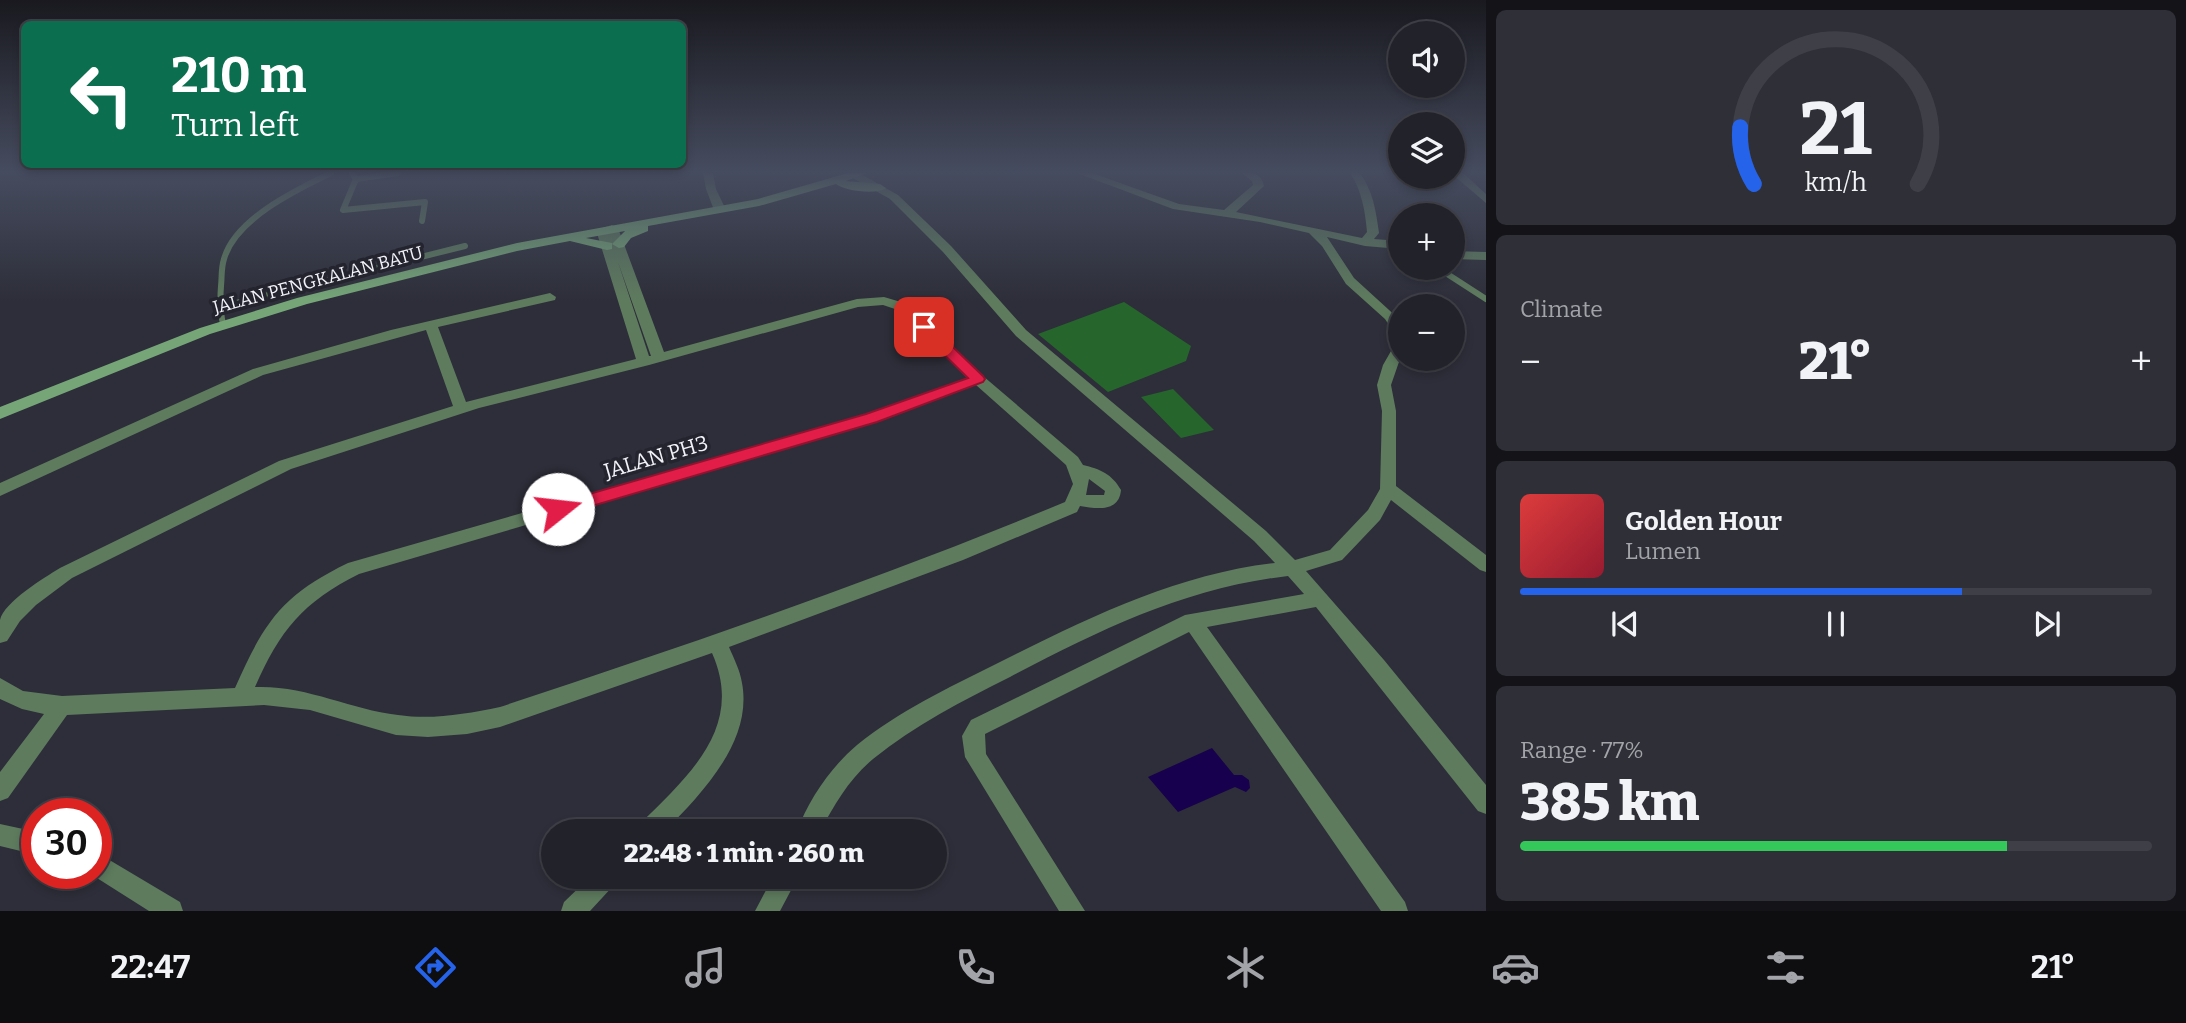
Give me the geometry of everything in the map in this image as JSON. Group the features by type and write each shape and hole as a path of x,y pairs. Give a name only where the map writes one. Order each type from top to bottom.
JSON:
{"main road":[{"path":"544,241 583,239 613,245 634,231 683,216"},
{"name":"JALAN PENGKALAN BATU","path":"0,413 223,324 302,301 544,241 686,216"}],"street":[{"path":"913,216 947,248 1021,333 1261,537 1293,568 1486,803"},
{"path":"1235,216 1365,243 1388,245"},
{"path":"1365,243 1373,233 1370,216"},
{"path":"607,229 651,360"},
{"path":"1310,230 1330,246 1351,283 1388,316"},
{"path":"1465,255 1486,256"},
{"path":"0,490 234,380 326,352 550,297"},
{"path":"0,635 21,608 41,589 66,573 285,465 461,409 857,303 884,301 906,308 978,379 1079,470 1101,477 1113,490 1112,498 1105,502 1077,499"},
{"path":"431,325 461,409"},
{"path":"815,819 834,784 864,754 898,727 937,704 1101,621 1213,581 1249,573 1293,568 1336,555 1374,515 1388,489 1389,411 1384,385 1388,371"},
{"name":"JALAN PH3","path":"241,697 266,639 283,615 298,600 324,582 354,568 872,418 978,379"},
{"path":"0,687 13,698 30,703 62,706 241,697 288,698 310,701 396,725 428,727 467,724 500,716 717,643 1045,520 1071,507 1077,499 1083,483 1079,470"},
{"path":"1388,489 1486,565"},
{"path":"1073,911 976,757 973,736 987,721 1192,621 1320,599"},
{"path":"1192,621 1396,911"},
{"path":"660,819 710,764 729,722 733,687 717,643"},
{"path":"0,790 62,706"},
{"path":"0,835 21,841"},
{"path":"112,874 171,911"},
{"path":"573,911 594,889"},
{"path":"767,911 779,889"}],"lane":[{"path":"223,324 220,307 224,256 238,234 263,216"},
{"path":"422,221 423,216"},
{"path":"220,307 465,246"},
{"path":"1457,280 1486,299"}],"green space":[{"path":"1124,302 1191,346 1186,361 1108,392 1038,334"},
{"path":"1173,389 1214,430 1181,438 1141,397"}],"shaded area":[{"path":"1212,748 1234,775 1242,775 1249,780 1250,788 1246,792 1235,787 1178,812 1148,777"}],"route":[{"path":"558,509 872,418 978,379 924,327"}]}
